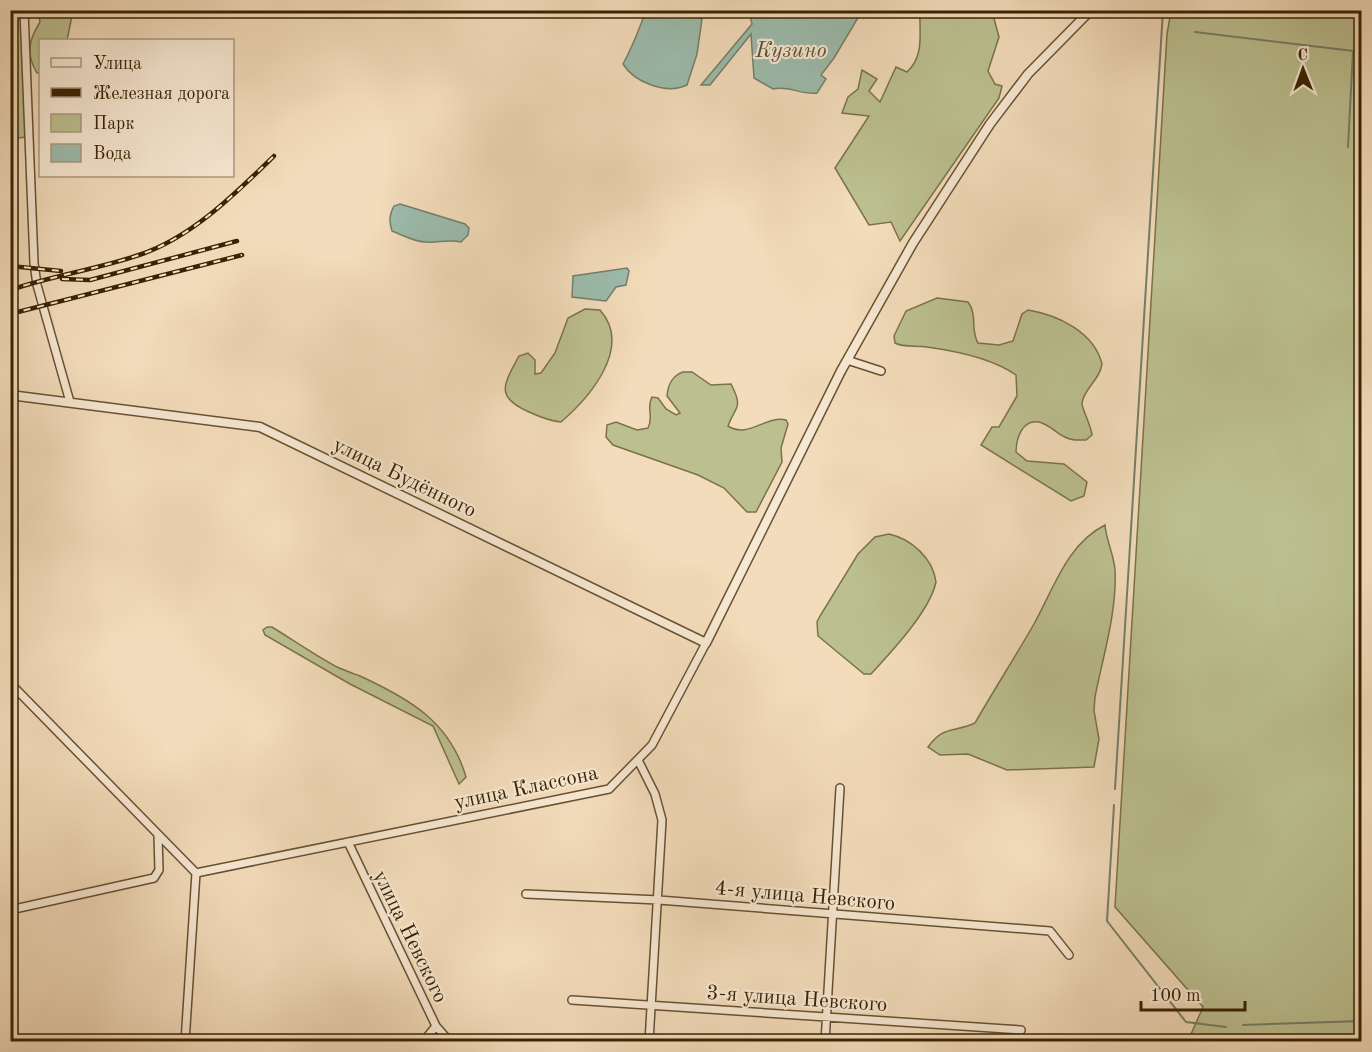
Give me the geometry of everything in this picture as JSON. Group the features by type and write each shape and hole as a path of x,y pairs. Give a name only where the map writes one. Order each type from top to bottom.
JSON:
{"street":[{"path":"24,10 34,263 37,285 70,402"},
{"name":"улица Классона","path":"196,873 609,789 652,746 847,360 913,243 990,124 1028,74 1090,10"},
{"path":"847,360 881,371"},
{"name":"улица Будённого","path":"10,395 260,427 706,643"},
{"path":"10,683 196,873 185,1041"},
{"path":"638,760 655,794 662,820 649,1041"},
{"path":"825,1041 840,788"},
{"path":"10,910 154,878 159,870 158,836"},
{"name":"улица Невского","path":"348,842 436,1026 450,1041"},
{"name":"4-я улица Невского","path":"526,894 659,900 1050,931 1069,955"},
{"name":"3-я улица Невского","path":"572,1000 1021,1030"},
{"path":"423,1041 436,1026"}],"green space":[{"path":"10,11 21,11 26,137 11,139"},
{"path":"38,11 73,11 67,39 39,39 39,73 37,73 31,59 30,47 40,22"},
{"path":"920,11 992,11 999,37 988,71 995,84 1002,86 999,98 900,241 891,222 869,225 835,168 869,116 842,113 848,97 858,89 862,70 877,79 869,91 880,102 896,67 907,72 913,65 919,51"},
{"path":"1171,11 1361,11 1361,1041 1188,1041 1203,1007 1115,907 1167,34"},
{"path":"937,298 968,302 973,312 974,333 978,343 999,345 1013,341 1022,314 1028,310 1062,321 1083,334 1091,343 1102,364 1101,370 1082,403 1092,435 1086,440 1072,440 1043,423 1033,422 1021,431 1016,452 1027,461 1064,464 1087,482 1084,496 1071,501 981,445 992,427 999,427 1017,396 1016,375 996,364 962,353 895,343 894,336 906,311"},
{"path":"585,309 600,310 609,324 612,340 610,355 604,370 584,399 561,422 541,417 511,401 506,395 506,382 519,356 528,353 535,360 535,374 541,373 555,353 568,318"},
{"path":"683,372 692,372 711,385 731,384 738,403 728,426 743,430 779,419 786,420 788,424 781,448 782,462 756,512 747,512 724,488 698,475 613,445 606,437 607,425 616,422 637,430 648,428 652,397 658,398 666,409 676,415 680,413 667,396 671,381"},
{"path":"1105,525 1115,570 1115,586 1112,618 1095,697 1094,711 1099,739 1094,767 1007,770 968,754 940,755 928,747 944,732 975,723 1034,624 1071,555 1092,533"},
{"path":"889,534 905,540 920,551 930,565 936,582 926,606 909,631 871,674 864,674 818,636 817,622 858,554 875,537"},
{"path":"272,627 335,666 395,694 426,714 450,741 466,777 459,784 433,726 350,684 265,635 263,630"}],"water":[{"name":"Кузино","path":"749,10 862,11 821,75 826,79 817,93 784,88 773,89 754,78 751,34 710,85 701,85 752,24"},
{"path":"646,11 686,11 702,19 697,54 687,85 670,88 651,85 635,76 623,64"},
{"path":"400,204 465,224 469,228 468,235 461,242 422,242 392,231 391,212 394,206"},
{"path":"627,268 629,271 626,285 616,287 606,301 572,297 573,276"}],"waterway":[{"path":"1115,789 1163,10"},
{"path":"1195,32 1362,52"},
{"path":"1348,147 1353,51"},
{"path":"1114,805 1107,921 1186,1022 1226,1027"},
{"path":"1361,992 1362,986"},
{"path":"1243,1025 1362,1021"}],"railway":[{"path":"10,290 123,260 177,238 211,213 274,156"},
{"path":"62,279 90,280 237,241"},
{"path":"10,314 242,255"},
{"path":"10,266 61,271"}]}
